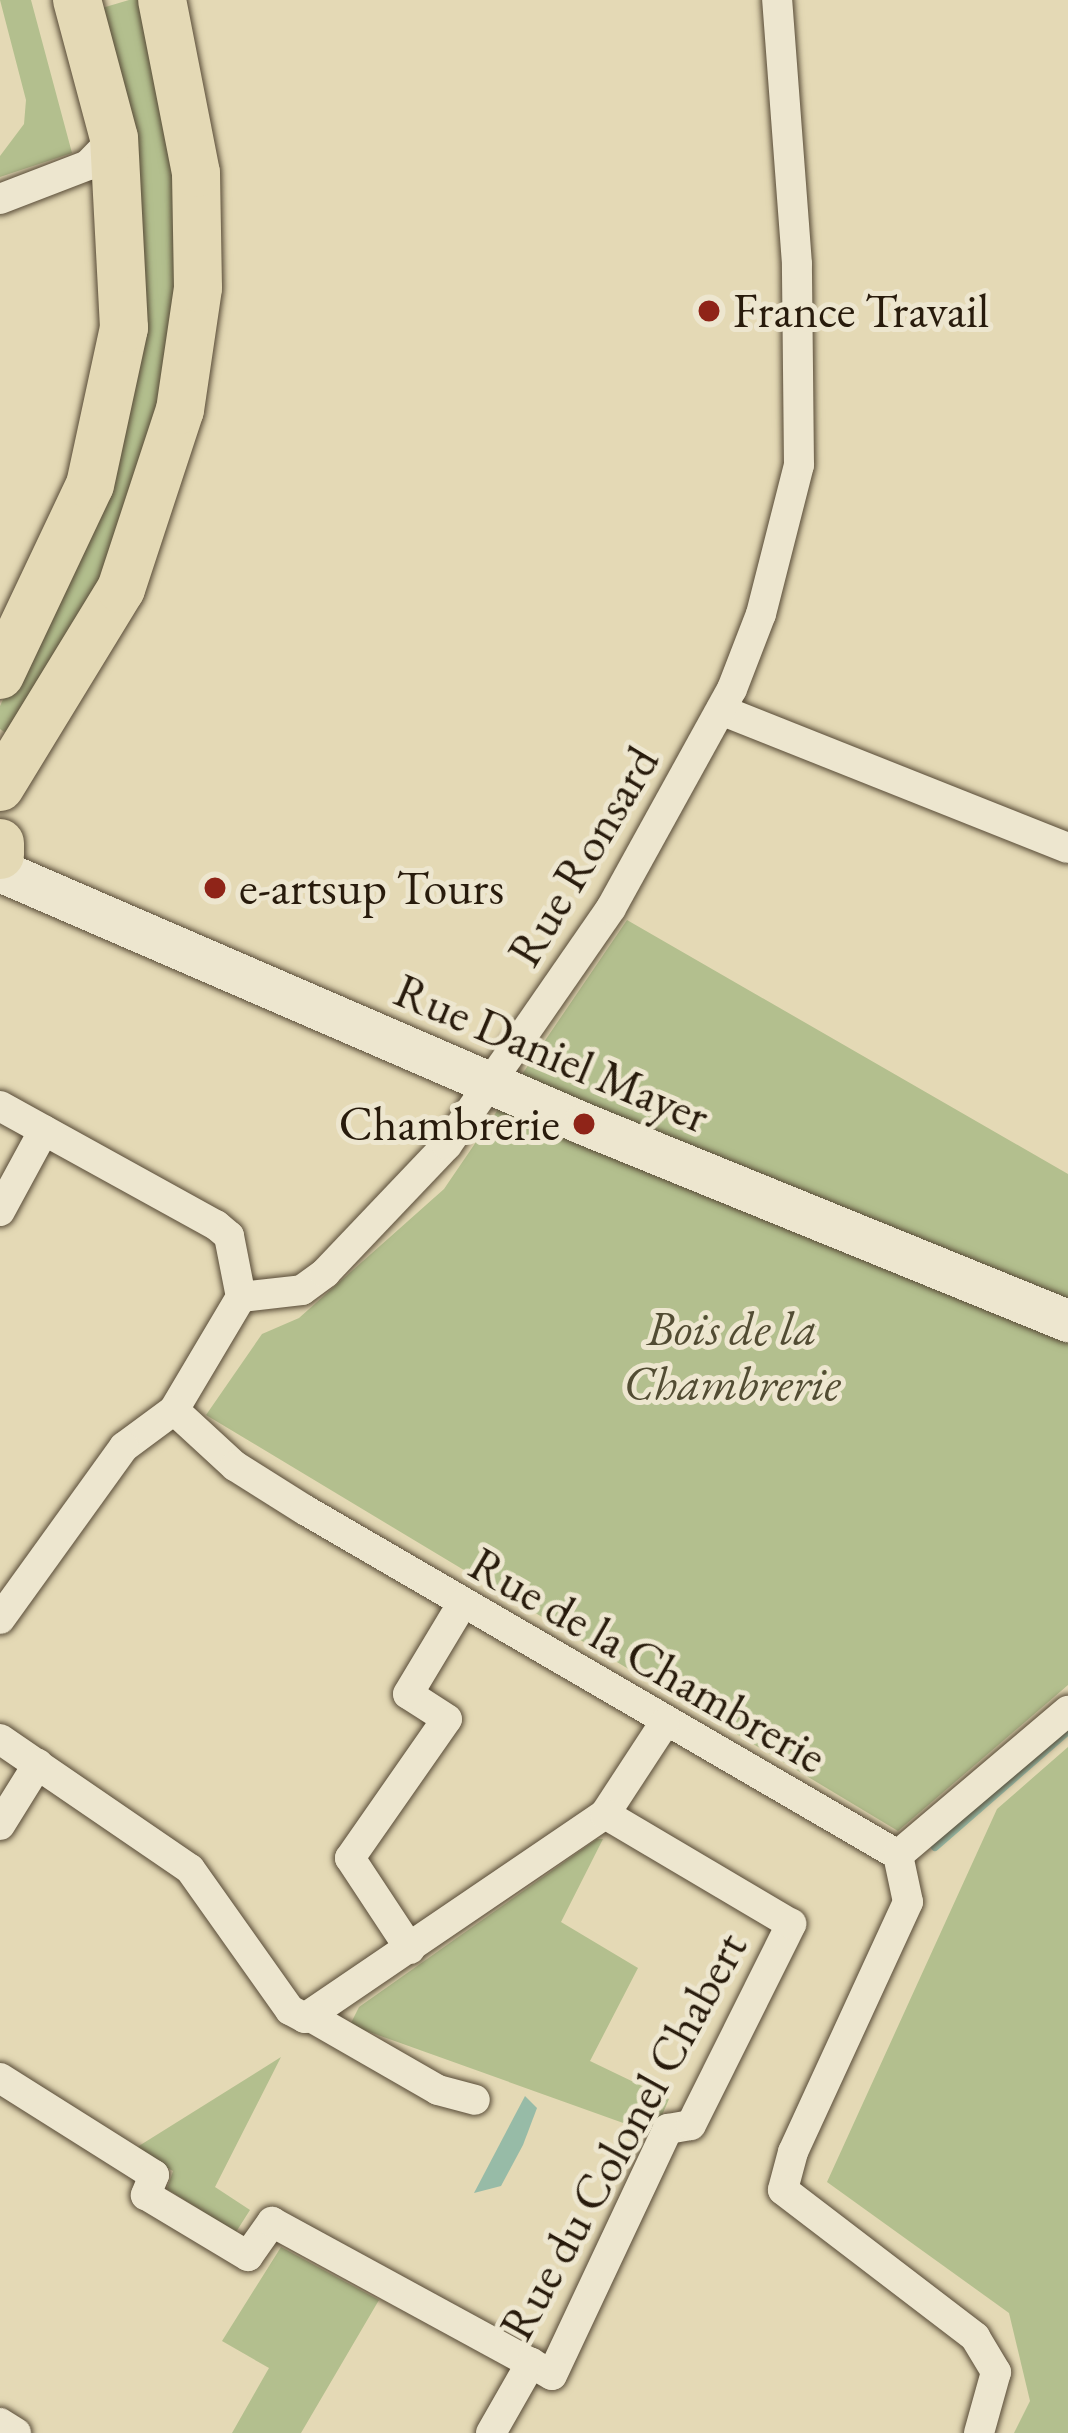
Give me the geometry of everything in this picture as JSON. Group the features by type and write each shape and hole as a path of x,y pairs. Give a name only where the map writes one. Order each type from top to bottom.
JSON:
{"main road":[{"path":"0,675 63,555 113,399 125,273 114,138 77,0"},
{"path":"0,787 121,590 180,410 198,288 197,190 186,92 162,0"},
{"path":"0,843 0,855"},
{"name":"Rue Daniel Mayer","path":"0,872 494,1085 1068,1321"}],"street":[{"name":"Rue Ronsard","path":"241,1297 302,1290 325,1273 494,1085 611,908 721,710 761,614 799,465 797,264 777,0"},
{"path":"0,199 88,165 114,138"},
{"path":"721,710 1068,848"},
{"path":"0,1106 229,1236 241,1297 174,1410 124,1447 0,1619"},
{"path":"0,1211 44,1130"},
{"name":"Rue de la Chambrerie","path":"174,1410 235,1466 664,1724 898,1856"},
{"path":"410,1949 350,1858 447,1719 408,1694 462,1604"},
{"path":"979,2433 995,2396 988,2353 784,2190 793,2152 908,1902 898,1856 1068,1712"},
{"path":"311,2017 605,1814 664,1724"},
{"path":"0,1739 190,1869 290,2010 311,2017 438,2090 475,2100"},
{"path":"0,1826 38,1764"},
{"name":"Rue du Colonel Chabert","path":"490,2433 531,2363 552,2374 668,2129 691,2125 790,1924 605,1814"},
{"path":"0,2078 154,2175 146,2194 248,2256 272,2222 531,2363"},
{"path":"0,2423 16,2433"}],"green space":[{"path":"0,0 31,0 72,153 0,177 0,156 24,124 26,100"},
{"path":"145,0 167,58 179,315 129,533 13,738 0,729 0,706 113,461 92,11"},
{"name":"Bois de la Chambrerie","path":"627,920 1068,1174 1068,1685 898,1831 206,1415 262,1334 299,1318 444,1189"},
{"path":"1068,1747 1068,2433 1014,2433 1030,2401 1009,2313 827,2182 997,1809"},
{"path":"603,1839 561,1922 638,1968 590,2061 669,2099 654,2134 350,2025 359,2007"},
{"path":"281,2057 215,2187 250,2210 236,2232 167,2189 173,2171 134,2149"},
{"path":"281,2247 379,2300 301,2433 232,2433 269,2368 222,2341"}],"shaded area":[{"path":"525,2096 537,2108 523,2145 501,2186 474,2193"}],"waterway":[{"path":"935,1847 1068,1731"}],"place":[{"name":"France Travail","path":"709,311"},
{"name":"e-artsup Tours","path":"215,888"},
{"name":"Chambrerie","path":"584,1124"}]}
